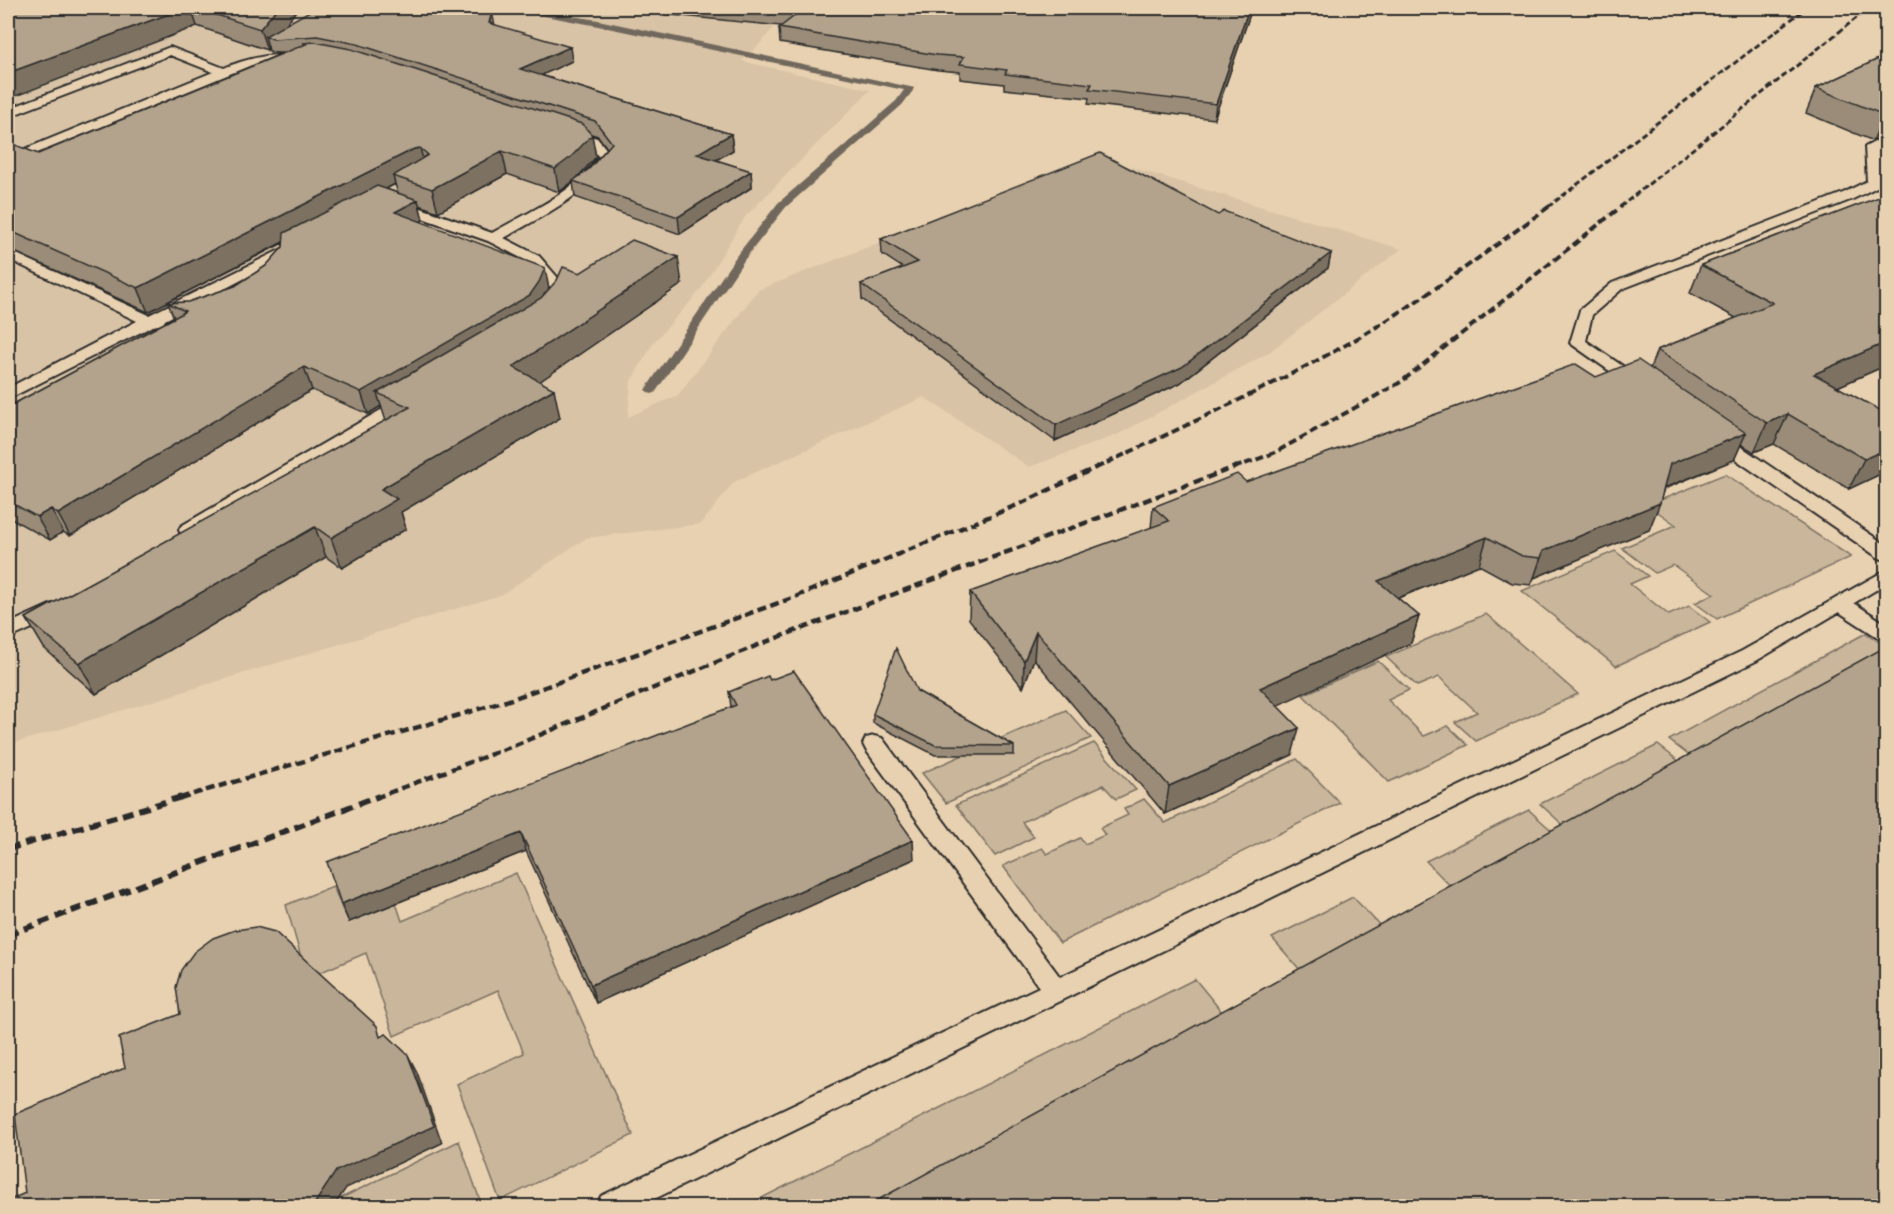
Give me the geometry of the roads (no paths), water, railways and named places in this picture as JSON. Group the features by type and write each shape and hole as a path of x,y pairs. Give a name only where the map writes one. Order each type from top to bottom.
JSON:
{"lane":[{"path":"8,113 170,51 222,71"},
{"path":"8,161 250,61 302,59"},
{"path":"493,238 575,190 600,169 606,157 592,141 559,130"},
{"path":"1646,389 1578,343 1585,313 1617,286 1848,196 1874,183 1872,147 1887,140"},
{"path":"8,144 26,153"},
{"path":"405,189 384,200 493,238 534,259 560,289 553,306 541,321"},
{"path":"8,394 312,237"},
{"path":"274,275 281,267 282,253"},
{"path":"8,254 149,321 196,316"},
{"path":"172,540 418,394"},
{"path":"1704,429 1887,554"},
{"path":"624,1203 1749,656 1887,576"},
{"path":"8,632 70,600"},
{"path":"1839,603 1887,633"},
{"path":"874,744 1057,993"}],"waterway":[{"path":"506,8 598,23 910,88 899,103 782,205 741,257 651,390"}],"railway":[{"path":"1548,207 1806,8"},
{"path":"1620,207 1869,8"},
{"path":"1096,468 1251,394 1342,347 1422,297 1550,206"},
{"path":"1234,468 1274,453 1401,382 1622,206"},
{"path":"180,798 506,701 795,597 1022,503 1099,466"},
{"path":"375,798 513,746 763,643 1238,466"},
{"path":"8,849 185,796"},
{"path":"8,935 379,796"}]}
